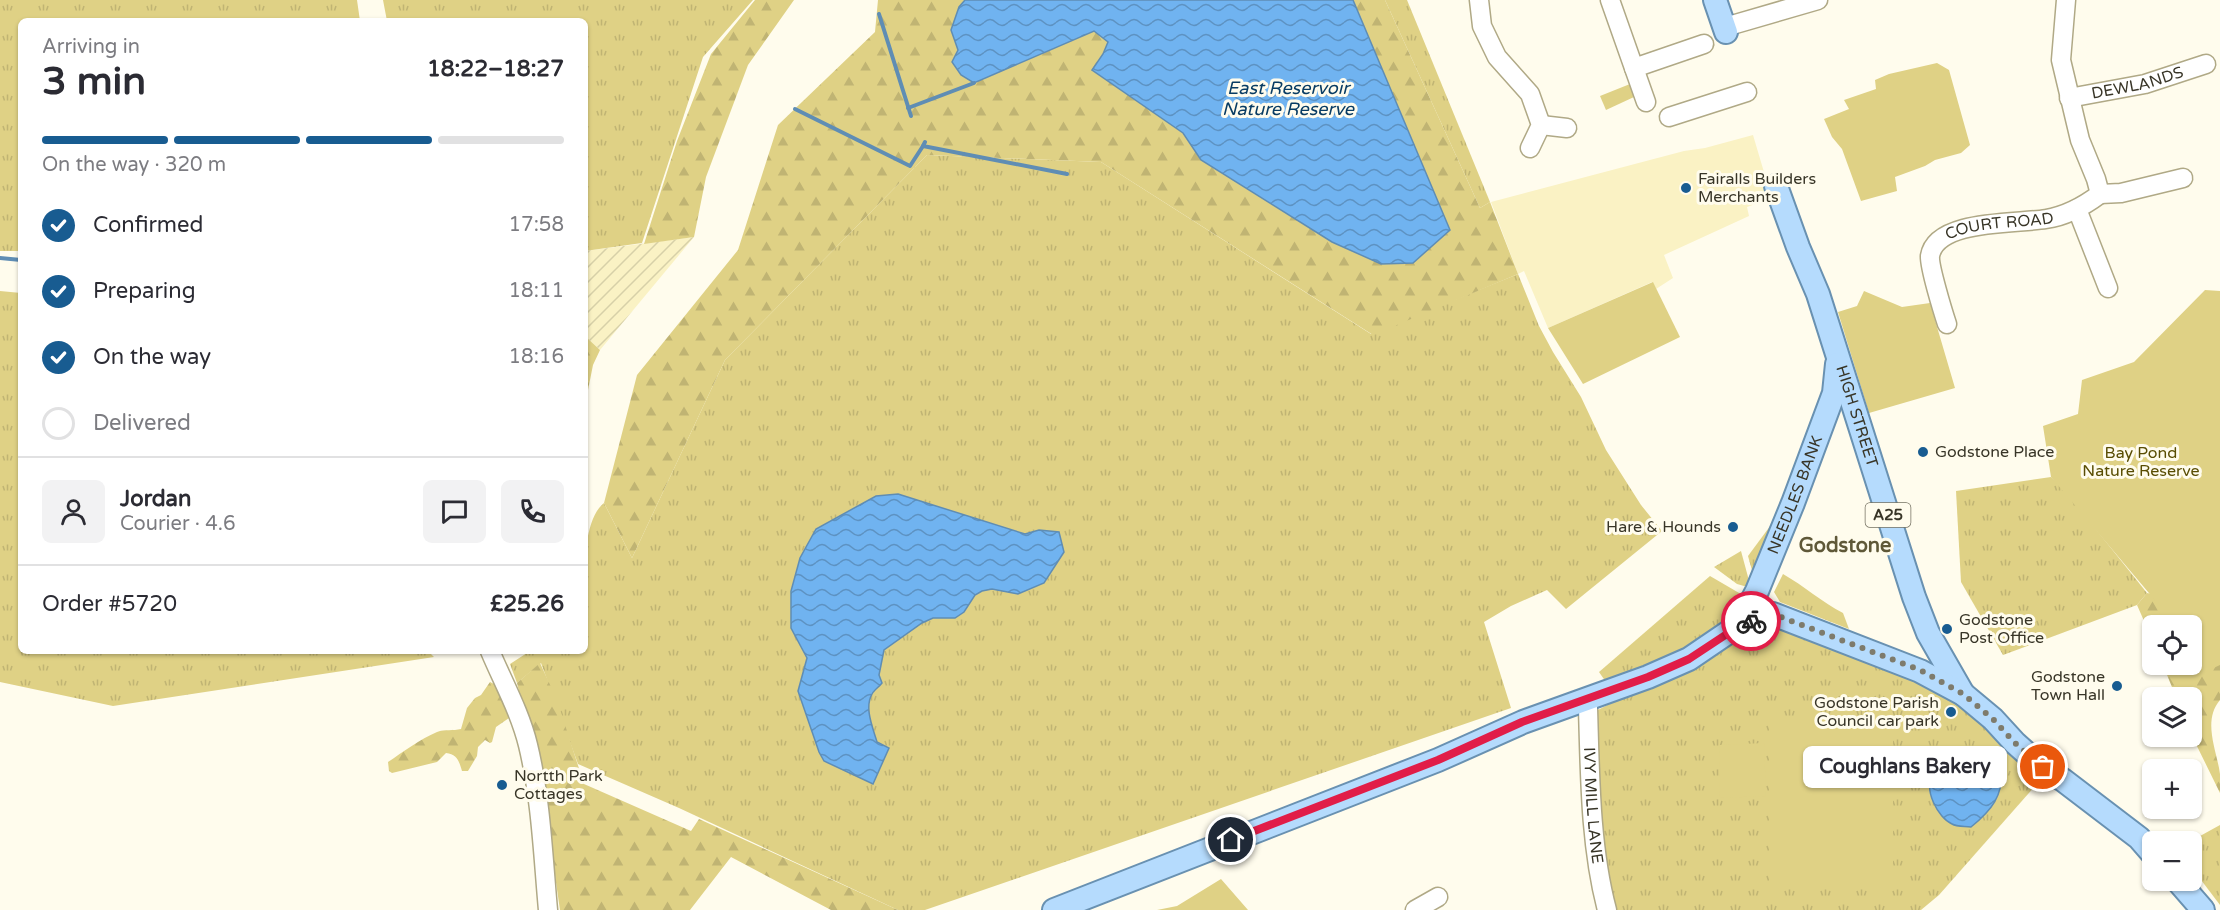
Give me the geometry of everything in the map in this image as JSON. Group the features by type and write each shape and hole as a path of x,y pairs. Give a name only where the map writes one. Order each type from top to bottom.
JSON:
{"main road":[{"path":"1715,0 1725,29"},
{"name":"HIGH STREET","path":"1776,186 1818,294 1914,597 1928,633 1963,694"},
{"name":"NEEDLES BANK","path":"1739,626 1763,577 1834,393 1837,357"},
{"path":"1830,402 1855,410"},
{"path":"1763,577 1773,614"},
{"path":"1054,910 1438,760 1522,722 1586,701 1689,659 1739,626 1773,614 1920,670 1963,694 2043,767 2142,841"},
{"path":"1920,670 1938,648"},
{"path":"2186,891 2203,910"}],"street":[{"path":"1479,0 1482,26 1497,57 1530,94 1541,125 1530,148"},
{"path":"1610,0 1646,102"},
{"path":"1725,29 1818,0"},
{"name":"DEWLANDS","path":"2066,0 2061,60 2079,140 2100,194"},
{"path":"1634,68 1704,44"},
{"name":"DEWLANDS","path":"2069,98 2145,84 2206,64"},
{"path":"1669,117 1747,92"},
{"path":"1541,125 1567,128"},
{"path":"2108,288 2077,209 2100,194 2121,193 2183,178"},
{"name":"COURT ROAD","path":"1947,324 1930,258 1935,243 1947,234 1963,229 2048,219 2077,209"},
{"path":"491,654 521,720 528,744 535,776 548,910"},
{"name":"IVY MILL LANE","path":"1586,701 1599,879 1607,910"},
{"path":"1415,910 1438,897"}],"shaded area":[{"path":"1753,135 1769,189 1767,200 1747,207 1749,216 1664,255 1673,278 1656,289 1652,282 1548,328 1524,271 1518,274 1491,202"},
{"path":"694,237 600,350 588,339 588,251"}],"green space":[{"path":"0,0 357,0 360,18 18,18 18,251 0,251"},
{"path":"383,0 753,0 703,57 642,243 588,251 588,18 386,18"},
{"path":"755,0 794,0 748,65 706,177 694,237 644,244 677,141 711,54"},
{"path":"878,0 1385,0 1480,208 1490,202 1518,274 1373,335 1101,162 927,155 725,360 632,558 604,503 637,375 738,250 778,125 875,32"},
{"path":"1385,0 1407,0 1490,202 1480,208"},
{"path":"1937,63 1949,70 1970,145 1961,153 1935,160 1895,177 1897,191 1861,201 1842,149 1832,137 1824,119 1849,109 1844,100 1876,89 1875,80 1889,74"},
{"path":"1630,84 1634,97 1606,110 1600,96"},
{"path":"927,155 1101,162 1371,334 1518,274 1539,326 1581,397 1606,450 1641,505 1662,531 1566,609 1547,590 1511,606 1484,622 1511,708 925,910 898,910 679,808 578,764 541,663 517,683 510,664 525,654 588,654 588,537 595,514 604,503 632,558 725,360"},
{"path":"1653,282 1680,337 1583,384 1548,328"},
{"name":"Bay Pond Nature Reserve","path":"2205,290 2220,291 2220,665 2202,673 2202,615 2160,615 2154,599 2051,477 2043,426 2078,414 2082,380 2134,362"},
{"path":"0,291 18,293 18,654 431,654 434,657 113,706 0,682"},
{"path":"1864,291 1902,307 1930,303 1955,388 1869,413 1838,312 1857,306"},
{"path":"588,339 600,350 593,365 588,390"},
{"path":"2051,477 2062,487 2147,593 2137,605 2003,655 1961,582 1956,491"},
{"path":"1779,514 1755,581 1748,556"},
{"path":"1741,551 1751,588 1737,584 1714,567"},
{"path":"1783,574 1843,613 1849,629 1780,602 1774,592"},
{"path":"1710,576 1746,597 1731,618 1696,647 1608,685 1599,672"},
{"path":"2147,593 2168,597 2220,595 2220,700 2212,717 2211,727 2220,774 2220,793 2197,747 2202,747 2202,687 2172,687 2167,675 2202,675 2202,615 2142,616 2137,605"},
{"path":"1765,621 1940,686 2044,776 1939,895 1921,910 1612,910 1606,892 1594,726 1598,710"},
{"path":"540,663 557,700 584,784 691,831 699,819 898,910 831,910 731,857 690,910 560,910 542,786 517,683"},
{"name":"Bay Pond Nature Reserve","path":"2181,675 2198,675 2183,682"},
{"path":"490,682 496,685 509,718 496,727 492,742 485,740 478,747 477,756 468,771 462,771 457,759 446,753 437,762 392,773 389,771 388,762 424,738 440,731 461,729 467,708 475,698 481,695"},
{"path":"1769,717 1893,717 1893,889 1769,889"},
{"path":"1764,743 1766,796 1720,798 1719,745"},
{"path":"2220,825 2220,905 2202,881 2202,835"},
{"path":"1221,879 1248,910 1157,910 1177,906"}],"water":[{"name":"East Reservoir Nature Reserve","path":"965,0 1353,0 1450,230 1413,263 1381,264 1332,242 1201,160 1183,133 1092,70 1108,42 1094,31 974,83 961,75 952,62 958,50 951,30 959,7"},
{"path":"898,494 1025,534 1039,530 1059,532 1064,552 1044,583 1018,594 992,589 982,591 975,595 964,612 955,618 933,618 922,623 884,650 879,675 882,683 872,694 869,712 877,742 889,748 873,784 824,761 819,752 798,691 807,658 791,628 791,591 800,558 816,529 876,496"},
{"path":"1961,760 1968,768 1976,771 1994,762 2002,768 2001,787 1995,802 1971,827 1956,826 1947,821 1937,810 1931,795 1930,781 1938,769"}],"waterway":[{"path":"879,14 911,116"},
{"path":"908,108 974,83"},
{"path":"795,109 910,166 923,146"},
{"path":"925,142 923,146 1067,174"},
{"path":"0,258 18,260"}],"way so far":[{"path":"1751,621 1773,614 1920,670 1963,694 2043,767"}],"place":[{"name":"Fairalls Builders Merchants","path":"1686,188"},
{"name":"Godstone Place","path":"1923,452"},
{"name":"Hare & Hounds","path":"1733,527"},
{"name":"Godstone Post Office","path":"1947,629"},
{"name":"Godstone Town Hall","path":"2117,686"},
{"name":"Godstone Parish Council car park","path":"1951,712"},
{"name":"Coughlans Bakery","path":"2043,767"},
{"name":"Nortth Park Cottages","path":"502,785"}],"district":[{"name":"Godstone","path":"1845,546"}],"route":[{"path":"1231,840 1438,760 1522,722 1648,677 1689,659 1739,626 1751,621"}]}
